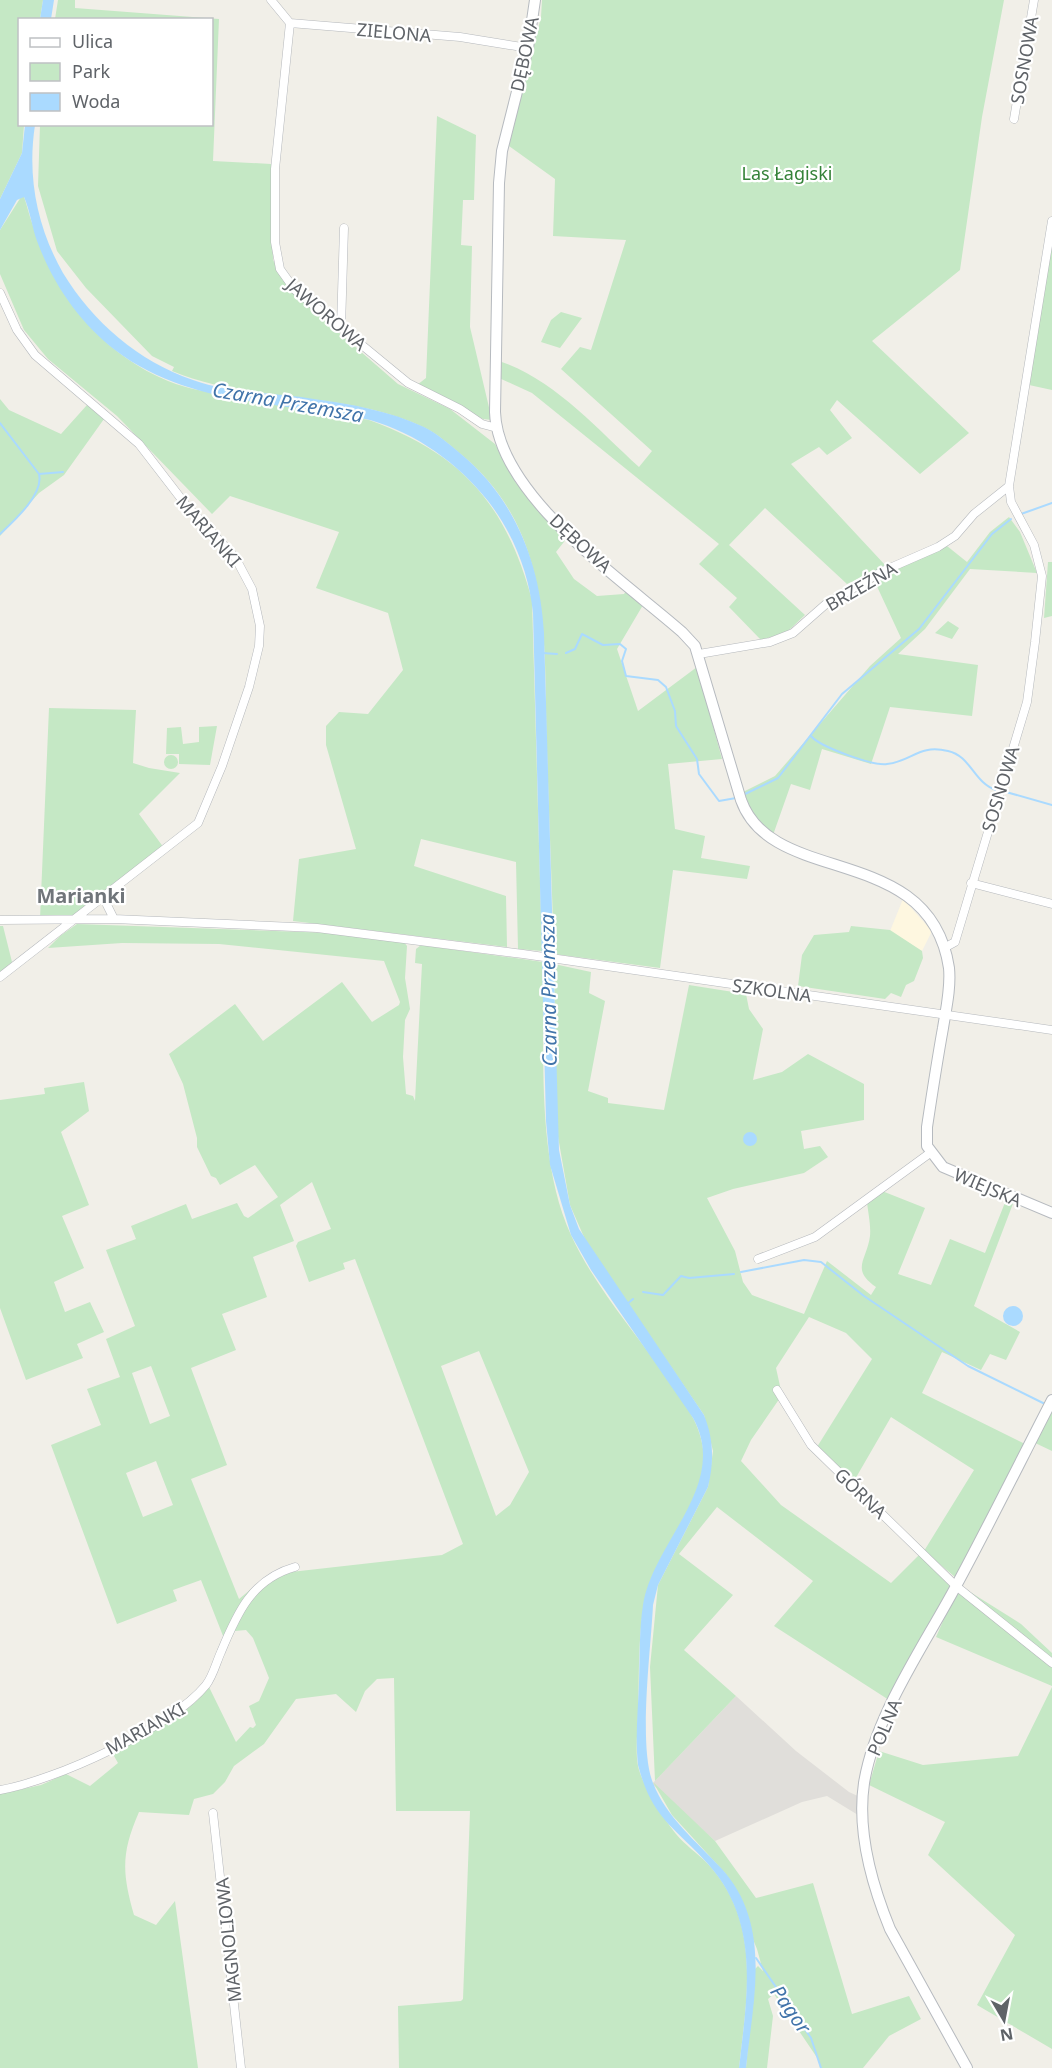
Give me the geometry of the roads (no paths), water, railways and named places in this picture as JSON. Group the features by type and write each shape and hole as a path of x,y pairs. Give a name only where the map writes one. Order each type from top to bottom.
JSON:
{"street":[{"path":"271,0 290,23"},
{"name":"DĘBOWA","path":"535,0 528,48 502,152 499,183 496,428 500,443 511,466 537,500 583,548 682,632 699,654 741,800 754,823 779,843 896,888 926,915 945,948"},
{"name":"SOSNOWA","path":"1014,119 1034,0"},
{"name":"ZIELONA","path":"290,23 460,37 528,48"},
{"name":"JAWOROWA","path":"290,23 275,158 273,199 277,258 288,283 408,383 460,409 482,424 496,428"},
{"name":"SOSNOWA","path":"945,948 955,942 1027,702 1042,576 1034,545 1011,502 1009,486 1052,221"},
{"path":"341,327 344,228"},
{"name":"MARIANKI","path":"0,293 14,325 35,355 139,444 193,513 235,557 248,580 258,615 259,646 249,687 202,816 192,827 76,920 0,976"},
{"name":"BRZEŹNA","path":"699,654 770,642 793,633 826,604 883,571 938,548 955,536 974,514 1009,486"},
{"path":"971,883 1052,904"},
{"path":"0,920 114,919 107,905 111,892"},
{"name":"SZKOLNA","path":"114,919 288,926 492,950 1052,1030"},
{"path":"758,1259 815,1237 930,1153 926,1140 927,1127 945,1014 949,971 945,948"},
{"name":"WIEJSKA","path":"930,1153 943,1167 953,1172 1052,1213"},
{"name":"GÓRNA","path":"777,1390 811,1445 956,1586 1052,1663"},
{"name":"POLNA","path":"967,2068 895,1937 881,1906 866,1839 862,1809 864,1783 869,1761 887,1714 1052,1400"},
{"name":"MARIANKI","path":"0,1790 26,1785 71,1767 145,1730 191,1701 210,1680 224,1645 248,1597 275,1573 295,1567"},
{"name":"MAGNOLIOWA","path":"213,1812 241,2068"}],"water":[{"path":"43,0 54,0 51,18 40,18"},
{"name":"Czarna Przemsza","path":"25,126 35,126 33,183 41,220 54,256 88,308 119,338 154,362 208,385 356,406 384,412 424,427 461,454 496,491 510,512 530,557 542,607 544,633 559,1150 570,1205 579,1229 704,1415 710,1433 712,1460 708,1487 658,1585 653,1605 646,1746 653,1783 666,1807 683,1829 721,1868 737,1890 748,1913 754,1938 756,1963 746,2068 739,2068 747,1987 743,1935 736,1911 725,1887 708,1864 657,1810 638,1765 637,1724 643,1605 660,1558 686,1513 696,1490 702,1466 702,1443 693,1418 591,1270 571,1235 550,1165 546,1121 533,613 524,568 505,526 476,487 450,463 404,433 370,420 240,400 188,387 162,378 115,350 79,315 59,287 43,257 24,197 17,200 0,230 0,199 22,153"},
{"path":"750,1132 755,1134 757,1139 755,1144 750,1146 745,1144 743,1139 745,1134"},
{"path":"1013,1306 1020,1309 1023,1316 1020,1323 1013,1326 1006,1323 1003,1316 1006,1309"}],"waterway":[{"path":"0,423 39,474 39,482 33,498 0,534"},
{"path":"39,474 63,472"},
{"path":"1021,514 1052,503"},
{"path":"743,795 778,778 842,694 919,629 992,534 1011,519"},
{"path":"566,653 575,649 582,634 603,645 620,644 626,649 622,661 626,676 658,680 666,687 675,711 676,726 697,759 699,774 719,801 736,798"},
{"path":"542,653 557,654"},
{"path":"811,736 835,750 880,764 903,760 922,751 938,749 948,751 962,758 982,782 996,790"},
{"path":"1006,792 1052,805"},
{"path":"741,1272 804,1260 821,1262 864,1296 968,1366 1045,1404"},
{"path":"643,1292 663,1295 681,1276 689,1278 734,1274"},
{"path":"626,1305 633,1299"},
{"name":"Pagor","path":"756,1958 811,2038 821,2068"}],"district":[{"name":"Marianki","path":"81,895"}],"park label":[{"name":"Las Łagiski","path":"787,173"}]}
